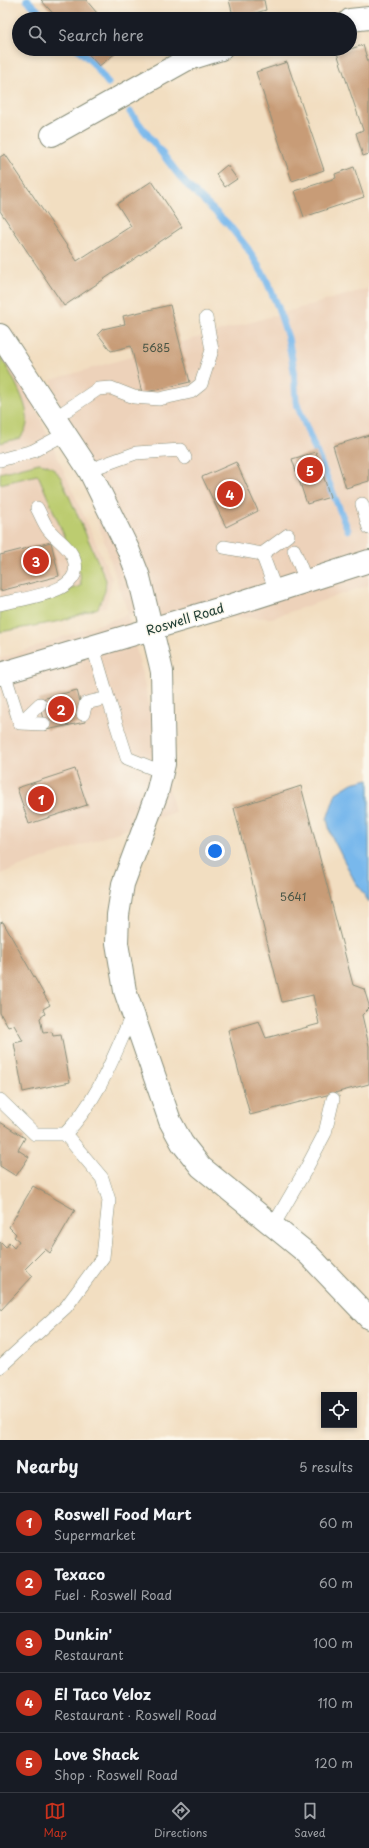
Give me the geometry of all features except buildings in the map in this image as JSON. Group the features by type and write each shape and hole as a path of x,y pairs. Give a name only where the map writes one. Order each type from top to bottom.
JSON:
{"street":[{"path":"357,19 369,18"},
{"path":"52,135 186,60 199,56"},
{"path":"0,335 89,470 139,577 162,672 164,764 157,793 123,884 118,915 117,943 125,991 170,1121 182,1143 201,1167 309,1255 369,1318"},
{"name":"Roswell Road","path":"2,673 152,629 306,582 369,561"}],"lane":[{"path":"0,460 33,451 98,389 111,388 134,397 159,399 191,392 201,384 212,350 206,318"},
{"path":"89,470 136,453 183,454"},
{"path":"362,504 369,528"},
{"path":"0,604 53,591 65,586 73,579 75,572 72,556 67,548 48,529 37,508"},
{"path":"224,547 262,554 288,536"},
{"path":"294,550 306,582"},
{"path":"262,554 276,591"},
{"path":"93,647 127,758 162,772"},
{"path":"2,673 20,723"},
{"path":"82,704 108,698"},
{"path":"20,723 40,704"},
{"path":"20,723 44,724"},
{"path":"0,1100 35,1134 65,1134 76,1122 97,1093 133,1014"},
{"path":"274,1226 325,1133 333,1099"},
{"path":"0,1367 66,1307 103,1257 109,1200 102,1178 65,1134"}],"shaded area":[{"path":"369,288 369,585 272,618 128,615 175,812 0,874 0,659 128,614 51,380"},
{"path":"0,351 31,397 112,579 106,607 0,628"}],"green space":[{"path":"0,354 22,398 27,416 27,426 20,438 0,443"},
{"path":"39,463 52,468 61,478 106,580 105,591 98,608 61,621 0,632 0,607 81,585 80,573 39,477 37,475 0,484 0,473"}],"water":[{"path":"369,779 369,902 354,880 331,835 327,819 336,793 352,783"}],"waterway":[{"path":"27,0 40,12"},
{"path":"86,56 93,63 108,83"},
{"path":"130,112 185,183 228,224 248,249 265,277 278,307 288,338 294,370 296,402 348,530"}],"place":[{"name":"Love Shack","path":"310,470"},
{"name":"El Taco Veloz","path":"230,494"},
{"name":"Dunkin'","path":"36,561"},
{"name":"Texaco","path":"61,709"},
{"name":"Roswell Food Mart","path":"41,799"}]}
